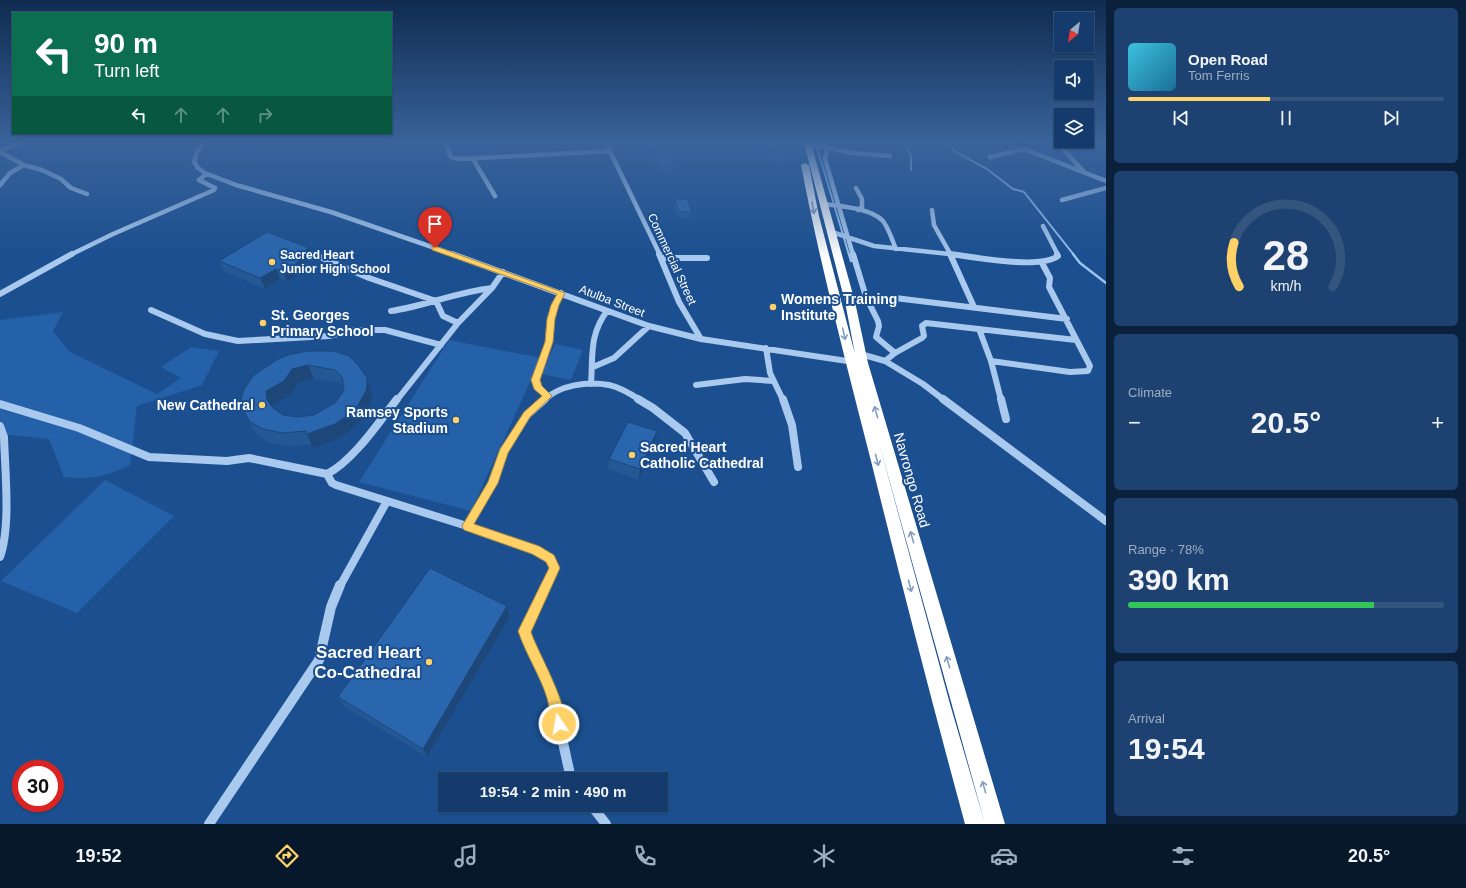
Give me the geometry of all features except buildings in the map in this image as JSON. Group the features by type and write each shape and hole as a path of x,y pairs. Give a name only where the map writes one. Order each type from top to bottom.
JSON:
{"highway":[{"name":"Navrongo Road","path":"808,181 815,216 855,357 995,824"},
{"name":"Navrongo Road","path":"822,181 832,205 832,232 850,302 855,357 941,704 975,824"}],"street":[{"path":"64,181 71,188 87,194"},
{"path":"0,294 46,268 113,235 214,190 215,188 202,181"},
{"name":"Atulba Street","path":"225,181 263,194 346,216 649,326 701,339 766,348 885,361 923,384 1106,521"},
{"path":"486,181 495,196"},
{"name":"Commercial Street","path":"624,181 661,258 679,302 701,339"},
{"path":"828,181 832,205 848,236 866,297 878,321 879,326 876,337 884,346 895,353"},
{"path":"856,188 863,203 862,207 858,210"},
{"path":"1062,200 1106,188"},
{"path":"832,205 858,210 882,221 896,249"},
{"path":"932,210 934,225 950,254 974,307"},
{"path":"832,232 848,236 863,244 896,249 1019,262 1042,262 1054,259 1058,256 1043,226"},
{"path":"297,248 369,278 436,301 443,316 458,323"},
{"path":"661,258 707,258"},
{"path":"991,361 1070,372 1088,371 1090,366 1067,319 1049,287 1050,278 1042,262"},
{"path":"0,404 79,428 149,457 227,461 249,458 327,474 335,470 363,442 458,323 492,288 503,272"},
{"path":"392,310 407,309 436,301 460,292 492,288"},
{"path":"548,396 538,387 536,380 549,342 551,319 555,305 561,293"},
{"path":"895,298 1067,319"},
{"path":"151,310 205,334 238,342 329,336 354,330 384,330 441,345"},
{"path":"591,384 593,368 590,353 594,334 598,320 607,311"},
{"path":"885,361 895,353 922,338 924,336 922,326 926,323 1076,340"},
{"path":"593,368 614,358 649,326"},
{"path":"979,329 991,361 1006,419"},
{"path":"766,348 770,373 787,407 792,425 798,467"},
{"path":"696,385 745,379 773,381"},
{"path":"467,526 493,483 504,452 527,414 548,396 570,386 591,384 610,385 632,395 653,408 685,433 714,482"},
{"path":"0,426 4,436 6,522 4,546 0,557"},
{"path":"327,474 332,483 336,485 467,526 536,550 550,558 554,568 524,631 553,697 569,772"},
{"path":"209,824 319,660 336,592 387,501"},
{"path":"597,812 606,824"}],"shaded area":[{"path":"63,312 53,331 70,352 157,394 181,378 161,367 191,347 219,351 202,385 137,406 130,465 114,472 83,478 64,477 49,439 0,434 0,320"},
{"name":"Ramsey Sports Stadium","path":"449,340 541,358 471,511 359,482"},
{"path":"555,344 583,350 571,380 541,374"},
{"path":"105,480 174,516 77,613 1,581"}],"waterway":[{"path":"827,181 849,255"},
{"path":"1003,181 1013,189 1024,192 1074,255"},
{"path":"849,254 851,261"},
{"path":"1073,254 1080,263 1106,283"}],"place":[{"name":"Sacred Heart Junior High School","path":"272,262"},
{"name":"Womens Training Institute","path":"773,307"},
{"name":"St. Georges Primary School","path":"263,323"},
{"name":"New Cathedral","path":"262,405"},
{"name":"Ramsey Sports Stadium","path":"456,420"},
{"name":"Sacred Heart Catholic Cathedral","path":"632,455"},
{"name":"Sacred Heart Co-Cathedral","path":"429,662"}],"route":[{"path":"435,248 561,293 555,305 551,319 549,342 536,380 538,387 548,396 527,414 504,452 493,483 467,526 536,550 550,558 554,568 524,631 553,697 559,724"}]}
